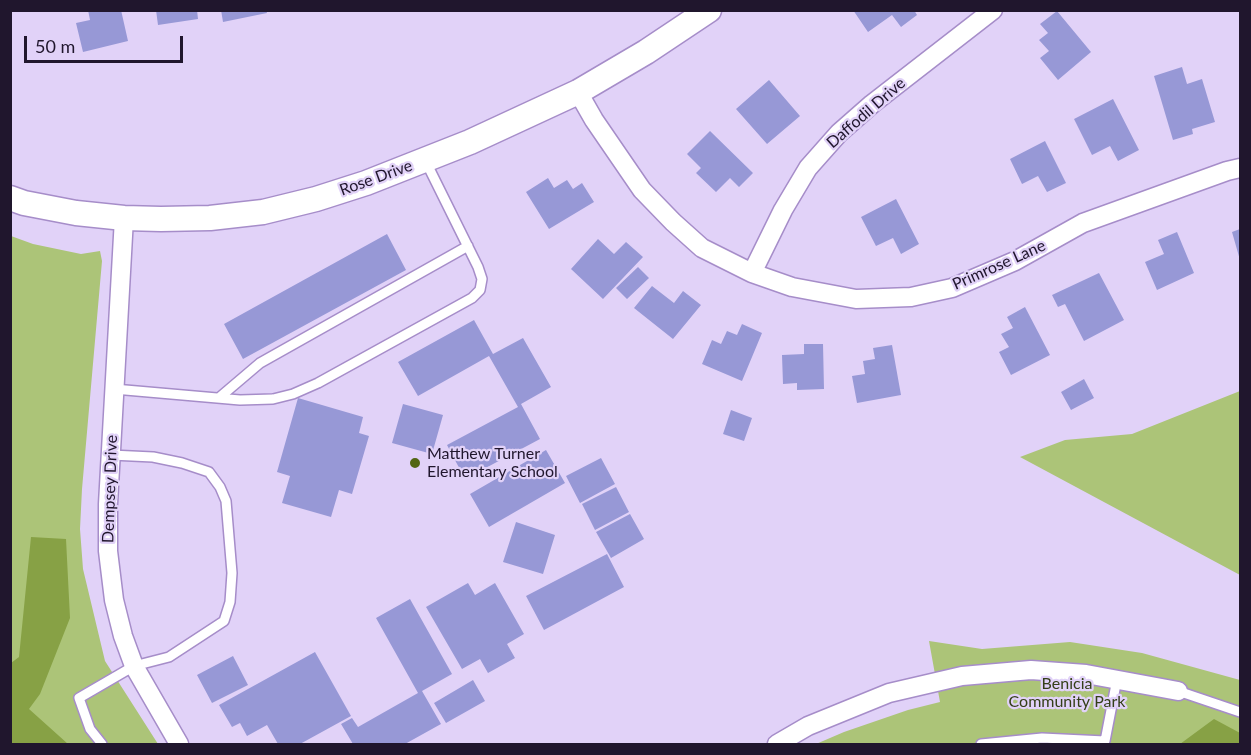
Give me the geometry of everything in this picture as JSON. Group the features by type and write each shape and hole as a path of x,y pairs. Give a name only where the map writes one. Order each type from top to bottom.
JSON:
{"main road":[{"name":"Rose Drive","path":"10,198 76,213 124,218 210,218 263,212 316,199 366,183 470,142 578,92 646,52 709,10"}],"street":[{"name":"Daffodil Drive","path":"752,273 783,210 808,168 839,133 872,104 993,10"},
{"name":"Primrose Lane","path":"578,92 594,120 642,189 702,248 752,273 792,287 856,299 911,297 952,288 1015,261 1083,224 1240,168"},
{"name":"Dempsey Drive","path":"124,218 108,504 108,551 114,600 123,636 134,666 179,744"},
{"path":"777,744 808,726 889,693 962,676 1031,670 1086,674 1178,691"}],"lane":[{"path":"114,390 240,400 273,399 293,394 318,383 472,298 480,290 482,279 425,160"},
{"path":"220,397 260,363 468,246"},
{"path":"102,744 90,729 79,698 134,666 169,657 224,621 230,602 232,573 226,501 220,487 209,472 153,457 111,455"},
{"path":"981,744 1042,738 1105,741 1117,680"},
{"path":"1178,691 1240,712"}],"green space":[{"path":"11,236 33,244 81,254 100,251 102,261 82,489 80,529 83,569 105,661 158,744 11,744"},
{"path":"1240,391 1240,575 1020,457 1065,440 1132,434"},
{"path":"31,537 66,539 70,618 40,694 29,709 68,744 11,744 11,663 19,657"},
{"name":"Benicia Community Park","path":"929,641 982,649 1070,642 1142,653 1240,680 1240,744 816,744 908,710 940,702"},
{"path":"1214,719 1240,733 1240,744 1180,744"}],"building":[{"path":"88,10 121,10 128,41 83,52 76,23 90,20"},
{"path":"156,10 197,10 198,19 158,25"},
{"path":"221,10 266,10 267,13 223,22"},
{"path":"853,10 914,10 917,15 901,27 892,15 868,32"},
{"path":"1057,11 1091,52 1058,80 1040,58 1049,51 1039,40 1048,33 1040,24"},
{"path":"1182,67 1187,84 1202,79 1215,122 1192,129 1193,134 1173,140 1154,76"},
{"path":"769,80 800,116 767,144 736,109"},
{"path":"1113,99 1139,150 1118,161 1110,146 1092,155 1074,119"},
{"path":"710,131 753,173 739,187 730,178 716,192 696,173 701,168 687,154"},
{"path":"1045,141 1066,183 1047,192 1038,176 1022,184 1010,159"},
{"path":"548,178 554,188 567,180 573,189 582,183 594,202 549,229 526,192"},
{"path":"896,199 919,244 901,254 893,238 876,246 861,217"},
{"path":"1240,229 1240,260 1232,232"},
{"path":"1177,232 1194,273 1157,290 1145,262 1164,254 1158,240"},
{"path":"387,234 406,270 243,359 224,324"},
{"path":"598,239 614,254 626,242 643,257 603,299 571,269"},
{"path":"638,267 649,278 627,299 616,288"},
{"path":"1099,273 1124,320 1084,341 1065,304 1058,307 1052,295"},
{"path":"652,286 674,303 683,291 701,305 673,339 634,308"},
{"path":"1025,307 1050,355 1011,375 999,352 1009,347 1001,334 1013,328 1007,317"},
{"path":"474,320 493,354 523,338 551,387 521,404 540,439 465,479 447,445 518,407 489,356 418,396 398,362"},
{"path":"742,324 762,333 742,381 702,364 712,340 721,344 727,331 737,335"},
{"path":"804,344 823,344 824,389 797,390 797,383 783,384 782,355 804,354"},
{"path":"892,345 901,395 857,403 852,376 865,374 863,361 875,359 873,348"},
{"path":"1084,379 1094,398 1071,410 1061,392"},
{"path":"298,398 363,417 359,433 369,436 352,494 339,490 331,517 282,503 290,476 277,472"},
{"path":"403,404 443,415 432,454 392,443"},
{"path":"731,410 752,418 744,441 723,434"},
{"path":"546,450 565,483 489,527 470,494"},
{"path":"601,458 615,484 580,503 566,476"},
{"path":"616,487 629,512 595,530 582,504"},
{"path":"630,514 644,539 611,558 596,532"},
{"path":"516,522 555,535 543,574 503,562"},
{"path":"607,554 624,587 544,630 526,596"},
{"path":"468,583 475,595 495,583 524,634 507,644 515,658 488,673 480,659 462,669 426,607"},
{"path":"410,599 452,674 422,691 441,724 405,744 353,744 341,724 352,718 358,727 418,693 376,618"},
{"path":"315,652 351,716 300,744 278,744 267,725 247,736 240,723 232,727 219,705"},
{"path":"233,656 248,685 212,703 197,675"},
{"path":"473,680 485,701 446,723 434,703"}],"place":[{"name":"Matthew Turner Elementary School","path":"415,463"}]}
